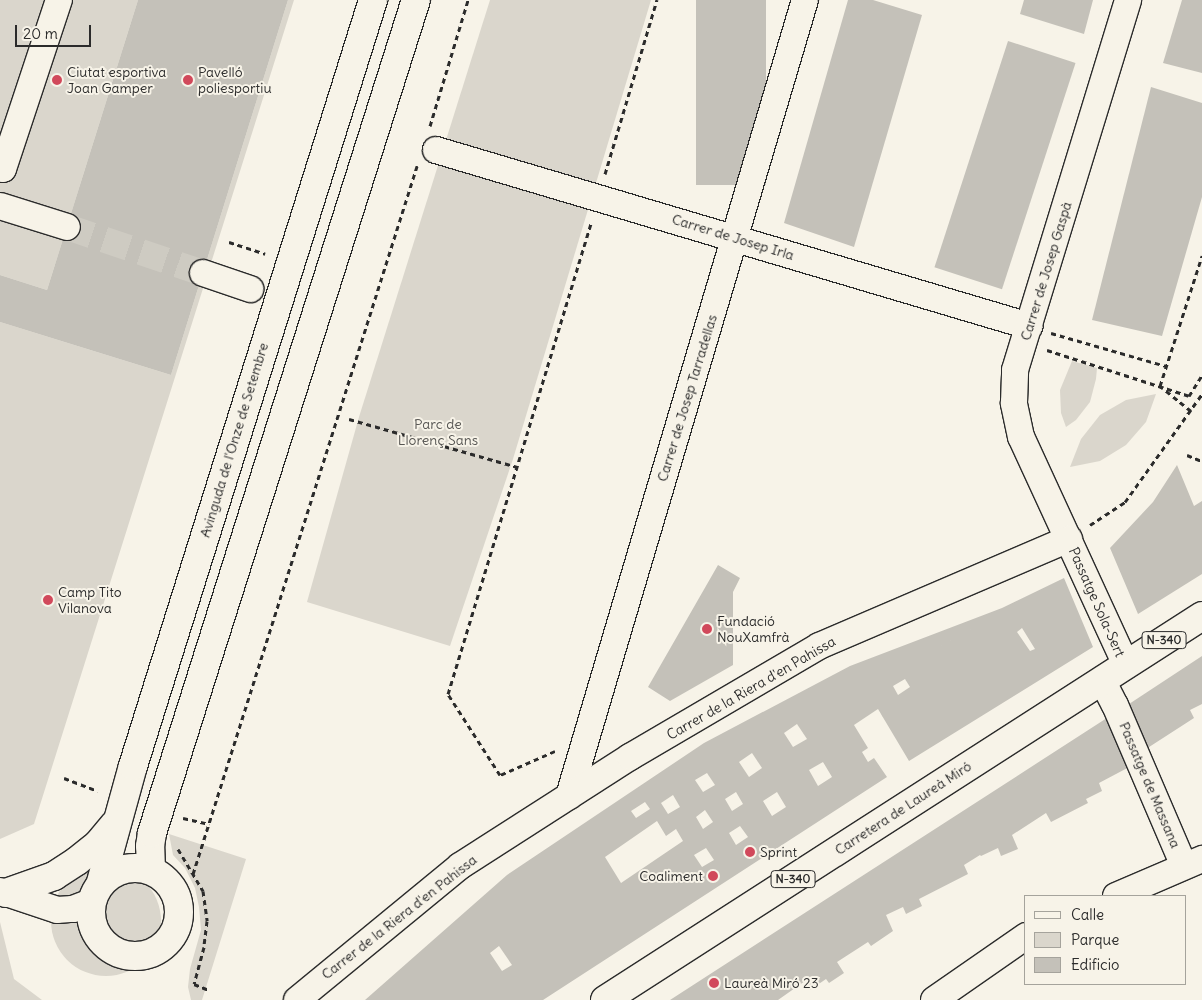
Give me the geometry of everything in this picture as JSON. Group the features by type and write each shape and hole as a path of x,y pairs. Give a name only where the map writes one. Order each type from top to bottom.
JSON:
{"main road":[{"name":"Avinguda de l'Onze de Setembre","path":"96,892 373,0"},
{"path":"151,870 150,846 152,833 416,0"},
{"name":"Carretera de Laureà Miró","path":"605,1000 1202,616"},
{"path":"3,892 54,876 98,844 117,821"},
{"path":"131,867 151,870 166,879 174,890 179,902 180,916 170,940 160,949 146,955 131,956 116,952 104,944 94,932 90,917 96,892 120,869 131,867"}],"street":[{"path":"1,172 59,0"},
{"name":"Carrer de Josep Tarradellas","path":"569,796 805,0"},
{"name":"Carrer de Josep Gaspà","path":"1069,539 1021,437 1014,403 1016,370 1128,0"},
{"name":"Carrer de Josep Irla","path":"428,146 736,237 1027,335"},
{"path":"0,206 67,227"},
{"path":"203,273 250,289"},
{"name":"Carrer de la Riera d'en Pahissa","path":"297,1000 460,866 630,757 819,646 1069,539"},
{"name":"Passatge Sola-Sert","path":"1069,539 1126,665"},
{"name":"Passatge de Massana","path":"1102,680 1193,863"},
{"path":"1118,895 1193,863"},
{"path":"3,892 57,910 73,909 96,892"},
{"path":"934,1000 1024,937"}],"path":[{"path":"209,990 194,984 204,947 207,921 203,891 193,874 428,146 468,0"},
{"path":"561,749 500,775 448,694 657,0"},
{"path":"1160,386 1202,256"},
{"path":"1027,335 1166,366"},
{"path":"1027,335 1189,396 1202,375"},
{"path":"1160,386 1192,411"},
{"path":"1069,539 1125,502 1192,411 1202,394"},
{"path":"349,420 517,467"},
{"path":"1187,455 1202,461"},
{"path":"64,778 103,793"},
{"path":"177,816 208,824"}],"green space":[{"name":"Ciutat esportiva Joan Gamper","path":"0,0 138,0 47,290 0,275"},
{"name":"Camp Tito Vilanova","path":"288,0 294,0 34,824 0,839 0,322 171,375"},
{"name":"Parc de Llorenç Sans","path":"490,0 651,0 513,459 450,646 307,602 359,417"},
{"path":"1072,361 1097,368 1096,379 1090,402 1076,420 1066,427 1061,413 1060,390"},
{"path":"1156,394 1146,422 1126,445 1100,461 1070,467 1081,439 1100,415 1126,400"},
{"path":"169,834 246,859 202,1000 191,1000 188,987 190,969 201,930 199,907 195,888 185,868 173,855"},
{"path":"106,866 127,870 145,882 157,900 161,921 157,942 145,960 127,972 106,976 85,972 67,960 55,942 51,921 55,900 67,882 85,870"},
{"path":"0,922 14,979 42,1000 0,1000"}],"building":[{"path":"138,0 288,0 171,375 0,322 0,275 47,290"},
{"path":"696,0 766,0 766,185 696,185"},
{"path":"848,0 873,0 922,15 854,247 784,223"},
{"path":"1024,0 1093,0 1084,34 1020,14"},
{"path":"1182,0 1202,0 1202,73 1163,63"},
{"path":"1008,41 1076,63 1002,289 934,267"},
{"path":"1151,87 1202,103 1202,197 1162,336 1092,320"},
{"path":"1177,465 1194,506 1202,501 1202,574 1138,614 1110,548 1153,502"},
{"name":"Fundació NouXamfrà","path":"718,565 740,578 733,592 733,665 670,701 648,687"},
{"path":"1064,578 1093,647 909,761 878,709 854,725 868,748 862,752 868,762 874,758 887,777 543,1000 365,1000 507,875 704,743 850,666 1002,608","holes":["1022,628 1035,649 1030,651 1017,632","905,679 910,687 898,695 893,686","797,724 807,739 793,747 784,733","752,753 762,768 749,777 739,762","823,762 832,777 818,786 809,770","707,773 715,785 703,792 695,780","736,792 743,804 732,811 725,799","777,792 786,807 772,816 763,801","673,795 680,807 668,814 661,803","645,802 650,809 636,818 631,811","705,810 713,822 703,829 696,817","657,821 666,836 676,829 683,841 621,883 605,857","740,826 748,837 736,845 729,833","706,848 714,860 702,867 694,855","499,946 512,965 502,971 490,953"]},
{"path":"1202,656 1202,704 1190,710 1194,718 1146,749 1126,706"},
{"path":"1110,716 1133,765 1099,783 1102,791 1086,799 1088,803 1051,822 1046,813 1012,835 1018,849 1001,856 998,848 980,855 964,865 968,874 919,899 922,906 906,914 903,907 886,915 893,931 871,946 868,942 837,962 844,973 829,983 826,979 810,990 805,981 778,1000 670,1000"}],"tunnel":[{"path":"67,227 203,273"}],"place":[{"name":"Ciutat esportiva Joan Gamper","path":"57,80"},
{"name":"Pavelló poliesportiu","path":"188,80"},
{"name":"Camp Tito Vilanova","path":"48,600"},
{"name":"Fundació NouXamfrà","path":"707,629"},
{"name":"Sprint","path":"750,852"},
{"name":"Coaliment","path":"713,876"},
{"name":"Laureà Miró 23","path":"714,983"}]}
